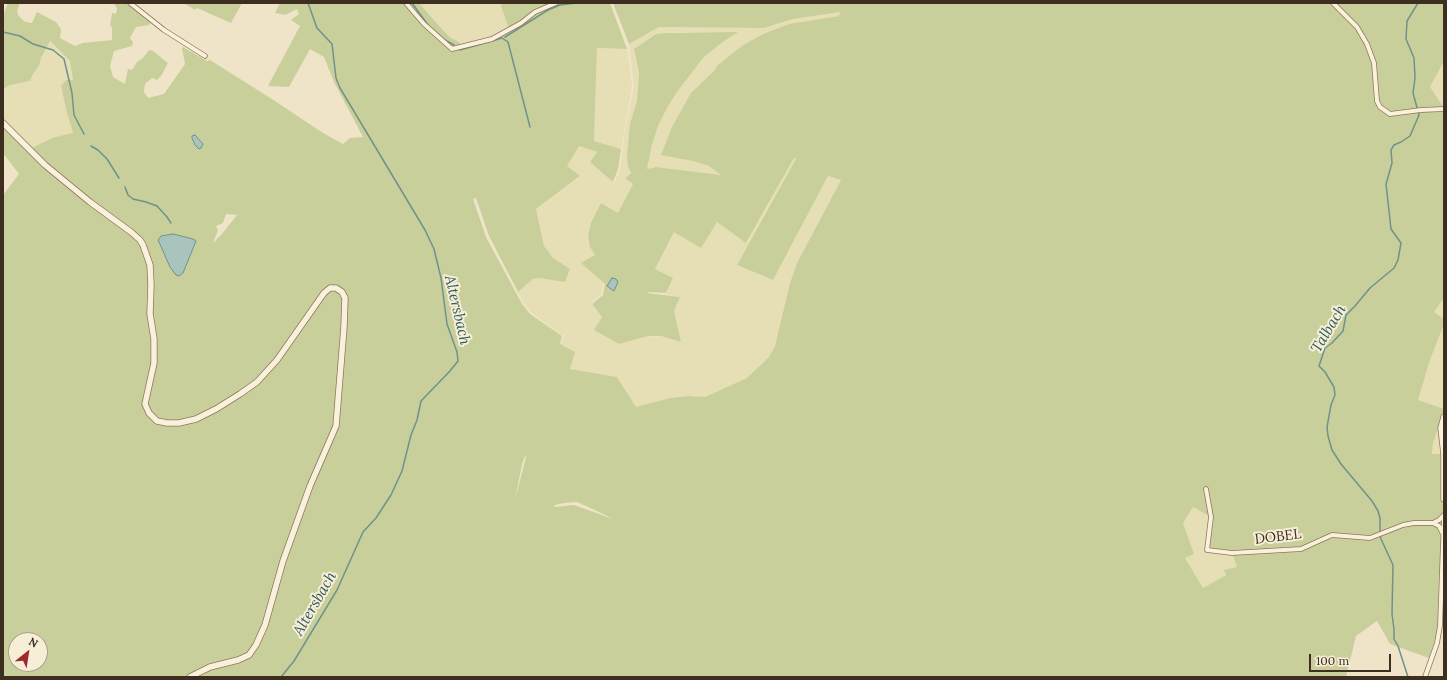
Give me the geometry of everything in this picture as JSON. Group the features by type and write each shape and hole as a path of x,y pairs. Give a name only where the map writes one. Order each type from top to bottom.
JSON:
{"street":[{"path":"130,3 164,30 205,56"},
{"path":"406,3 424,24 452,49 492,39 521,23 535,12 556,3"},
{"path":"1333,3 1356,27 1367,44 1374,64 1379,105 1383,110 1390,114 1421,110 1444,110"},
{"path":"3,123 45,165 95,206 131,232 143,245 150,265 150,314 154,339 154,363 145,404 149,414 156,421 179,423 196,419 234,398 258,382 277,360 324,293 330,288 336,288 342,292 345,298 336,426 310,486 287,549 265,625 256,646 248,654 238,660 210,667 190,677"},
{"path":"1444,417 1441,428 1443,445 1444,500"},
{"name":"DOBEL","path":"1206,489 1211,516 1207,550 1232,553 1301,549 1332,535 1370,538 1404,525 1414,523 1433,523"},
{"path":"1433,523 1444,516"},
{"path":"1425,677 1437,643 1440,626 1444,516"},
{"path":"1433,523 1439,526 1443,532"}],"shaded area":[{"path":"419,3 500,3 509,29 491,38 460,46 459,42 451,38"},
{"path":"840,12 839,16 789,24 763,34 743,45 718,65 714,71 693,161 709,166 722,175 656,167 647,169 658,126 677,92 703,58 720,44 737,33 676,32 656,34 634,49 639,72 637,101 630,124 628,167 631,172 624,178 633,184 618,213 601,203 591,223 590,247 595,255 582,263 603,283 601,294 591,303 602,317 594,330 641,337 661,336 681,342 674,311 680,297 666,294 673,278 655,269 674,232 717,222 747,243 794,158 797,159 737,265 773,280 828,176 841,180 797,263 790,283 775,346 769,357 747,378 705,397 688,396 670,398 636,407 617,377 570,369 575,352 561,345 575,319 563,336 531,312 518,292 533,279 539,278 565,282 570,270 553,258 544,246 536,209 580,177 567,166 579,146 597,152 591,162 613,182 609,190 616,179 620,170 625,131 634,86 629,44 659,27 764,28 793,19"},
{"path":"49,41 70,61 73,80 61,86 73,134 52,138 30,150 3,123 3,89 10,85 30,81 39,66"},
{"path":"597,48 627,49 632,86 621,149 594,141"},
{"path":"1444,61 1444,108 1430,87"},
{"path":"1444,298 1444,319 1434,312"},
{"path":"1444,324 1444,409 1418,400 1430,360"},
{"path":"1444,419 1444,448 1442,454 1432,455 1433,443 1437,430 1442,432"},
{"path":"1193,507 1211,517 1232,553 1237,567 1225,570 1226,575 1203,588 1185,558 1194,554 1183,523"}],"green space":[{"path":"8,3 20,3 17,11 18,15 25,22 32,23 37,12 56,22 61,29 60,38 75,46 83,43 112,40 112,27 110,26 112,13 116,14 117,8 114,4 109,3 127,3 151,22 149,25 136,27 130,38 133,42 132,46 114,51 110,66 113,77 125,84 128,69 132,70 137,62 142,59 149,50 153,51 168,63 157,80 152,78 145,84 144,92 148,98 164,94 185,64 183,47 207,61 210,60 323,133 343,144 350,138 363,137 334,82 324,57 310,49 289,87 268,86 300,26 291,20 299,14 297,9 285,15 275,13 280,3 419,3 441,28 451,38 459,42 461,46 491,38 509,29 500,3 610,3 627,49 597,48 594,141 621,149 618,169 613,182 590,162 597,152 579,146 567,166 580,176 536,209 544,246 553,258 570,269 565,282 539,278 533,279 518,292 489,236 476,198 473,199 486,237 522,304 530,314 562,336 560,344 575,352 570,369 617,377 636,407 670,398 688,396 705,397 747,378 769,357 775,346 790,283 797,263 841,180 828,176 773,280 737,265 796,159 794,158 746,243 717,222 701,248 674,232 655,269 673,278 666,293 647,293 680,297 674,311 681,342 661,336 648,336 619,344 594,330 602,317 592,304 603,295 605,284 581,263 595,255 590,247 588,235 591,223 601,203 618,213 633,184 625,178 631,173 628,167 627,155 630,124 637,101 639,72 634,49 656,34 738,32 703,58 677,92 658,126 647,169 656,167 721,175 709,166 693,161 661,155 672,127 691,93 714,71 718,65 743,45 763,34 789,24 839,16 840,12 793,19 764,28 659,27 629,44 613,3 1444,3 1444,61 1430,87 1444,108 1444,298 1434,312 1444,319 1444,324 1430,360 1418,400 1444,409 1442,432 1437,431 1433,443 1432,454 1442,454 1444,448 1444,573 1439,574 1438,629 1429,658 1390,644 1377,621 1356,636 1346,677 3,677 3,195 19,174 3,153 3,123 30,149 52,138 73,133 61,86 66,80 73,80 70,61 50,41 41,58 39,66 30,81 10,85 3,89 3,16","holes":["226,214 237,215 213,243 218,230 216,226 223,223","525,456 526,457 515,500 522,464","577,502 597,511 613,519 574,505 554,507 555,505","1193,507 1211,517 1207,550 1232,553 1237,567 1224,570 1226,575 1203,588 1185,558 1194,554 1183,523"]},
{"path":"184,3 242,3 231,23 197,8 195,10"}],"water":[{"path":"195,135 203,144 199,149 195,145 192,138 192,136"},
{"path":"173,234 196,241 183,273 179,276 176,275 170,267 158,240 161,236"},
{"path":"612,278 616,279 618,282 614,291 607,286"}],"waterway":[{"name":"Altersbach","path":"281,677 294,661 337,590 363,532 376,518 391,495 402,471 421,401 458,361 457,352 447,324 441,278 434,249 425,230 340,88 336,78 332,44 317,28 308,3"},
{"path":"412,3 428,25 445,40 454,45"},
{"path":"505,37 548,10 560,5 576,3"},
{"name":"Talbach","path":"1408,677 1398,646 1394,639 1392,614 1393,565 1381,539 1380,518 1378,511 1372,501 1341,464 1332,450 1327,427 1331,405 1335,395 1334,387 1325,372 1319,366 1325,348 1343,331 1346,315 1370,288 1394,268 1398,260 1401,243 1391,229 1386,184 1392,163 1391,150 1394,145 1410,136 1419,115 1413,93 1415,78 1414,58 1406,39 1407,21 1418,3"},
{"path":"3,32 20,36 33,44 53,50 64,59 72,93 74,115 84,134"},
{"path":"460,50 502,38 508,42 530,127"},
{"path":"91,146 98,150 107,159 119,178"},
{"path":"125,187 128,195 133,199 157,206 171,223"}]}
